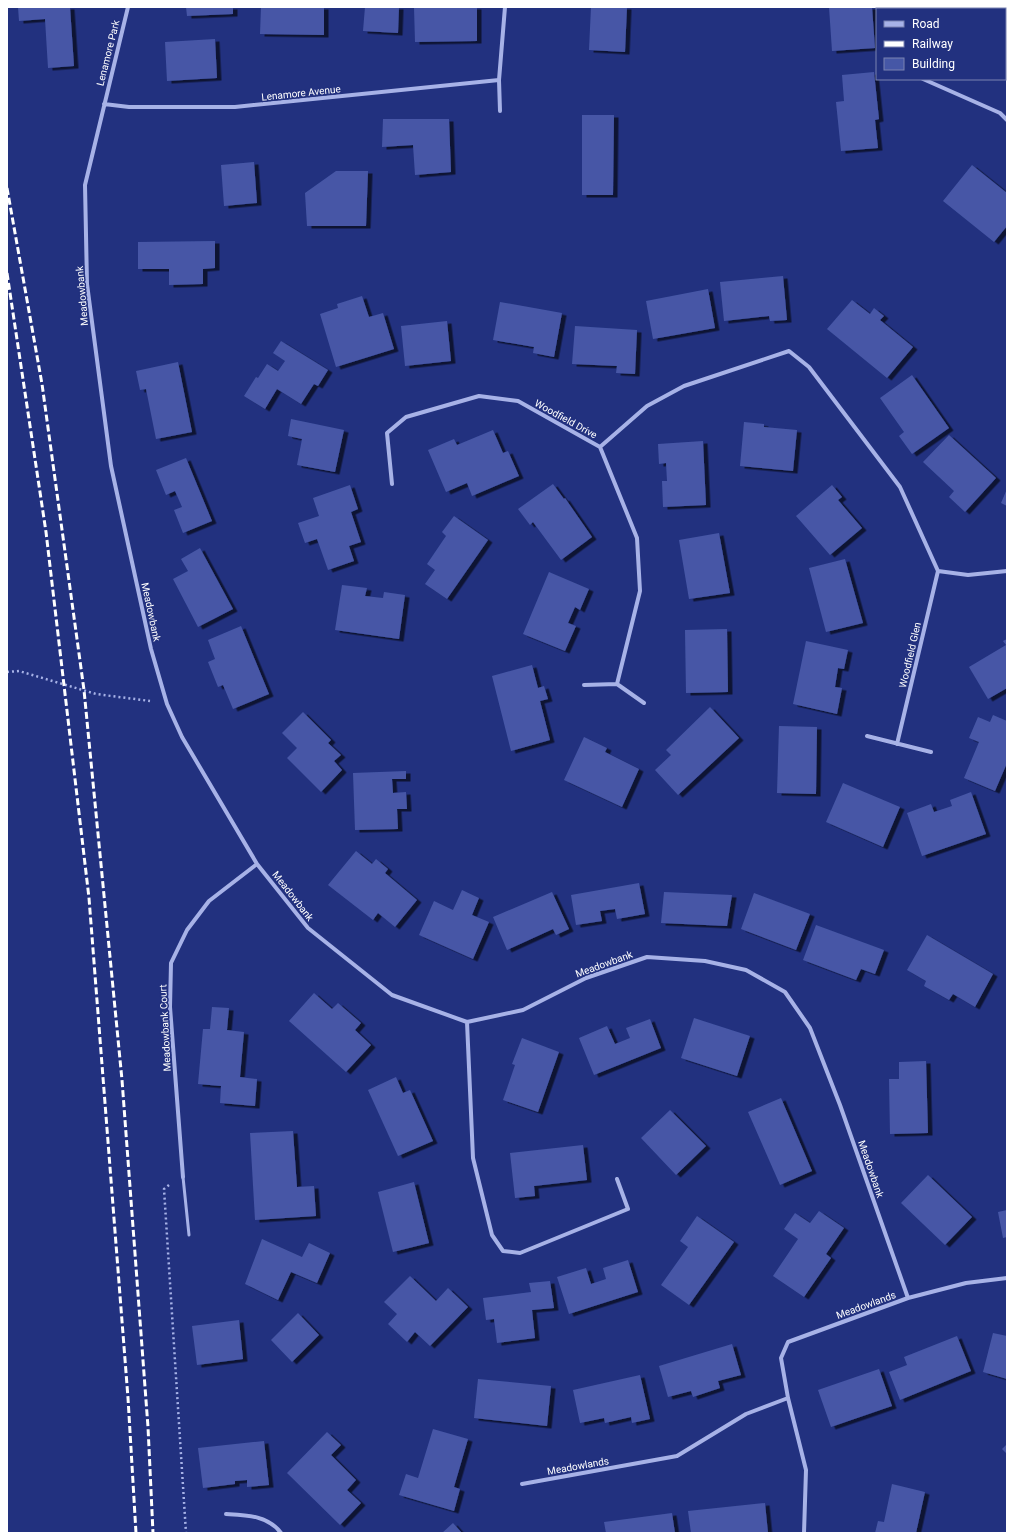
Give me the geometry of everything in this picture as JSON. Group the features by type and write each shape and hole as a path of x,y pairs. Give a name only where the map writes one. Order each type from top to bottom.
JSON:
{"street":[{"name":"Lenamore Park","path":"104,104 128,7"},
{"path":"500,111 499,80 505,7"},
{"name":"Lenamore Avenue","path":"104,104 129,107 236,107 499,80"},
{"path":"925,80 1000,113 1007,120"},
{"name":"Meadowbank","path":"104,104 85,185 87,284 111,466 151,649 167,704 182,737 257,864 308,928 392,995 467,1022 524,1010 586,978 647,957 705,961 746,970 784,992 810,1028 840,1105 908,1298"},
{"path":"600,447 647,406 684,386 789,351 809,367 900,487 938,571 968,575 1007,572"},
{"name":"Woodfield Drive","path":"392,484 387,432 406,417 479,396 518,401 600,447 637,538 640,591 617,684"},
{"name":"Woodfield Glen","path":"897,744 938,571"},
{"path":"584,685 617,684 644,703"},
{"path":"867,736 931,752"},
{"name":"Meadowbank Court","path":"183,1177 170,1007 171,963 187,930 209,901 257,864"},
{"path":"467,1022 473,1158 492,1235 503,1250 520,1252 628,1209 617,1179"},
{"name":"Meadowlands","path":"804,1533 806,1470 788,1398 781,1358 788,1342 908,1298 966,1283 1007,1278"},
{"name":"Meadowlands","path":"522,1484 677,1456 746,1414 788,1398"},
{"path":"226,1514 254,1516 277,1528 281,1533"}],"lane":[{"path":"183,1177 189,1235"}],"path":[{"path":"7,672 19,671 96,694 167,704"},
{"path":"183,1177 164,1189 186,1533"}],"building":[{"path":"18,7 70,7 74,66 48,68 45,19 19,21"},
{"path":"186,7 233,7 233,14 187,16"},
{"path":"261,7 324,7 324,35 260,34"},
{"path":"365,7 399,7 398,33 363,31"},
{"path":"414,7 477,7 477,41 415,42"},
{"path":"591,7 627,7 625,52 589,50"},
{"path":"829,7 872,7 875,48 832,51"},
{"path":"1007,7 1007,44 1006,8 990,8"},
{"path":"215,39 217,78 167,81 165,42"},
{"path":"874,72 879,119 875,120 878,148 841,151 836,102 844,101 842,75"},
{"path":"582,115 614,115 613,195 582,195"},
{"path":"383,119 449,119 451,172 415,175 413,145 382,147"},
{"path":"254,162 257,203 224,206 221,165"},
{"path":"972,165 1007,193 1007,226 994,242 943,201"},
{"path":"336,171 368,171 366,226 307,226 305,193"},
{"path":"215,241 215,268 203,269 203,284 169,285 169,269 138,269 138,242"},
{"path":"783,276 787,320 770,321 769,316 724,321 720,282"},
{"path":"708,289 715,328 653,339 646,301"},
{"path":"362,296 369,317 383,313 394,349 336,367 320,314 338,308 337,304"},
{"path":"852,300 870,314 874,308 884,316 880,320 913,347 887,378 827,329"},
{"path":"500,302 562,313 554,357 533,353 534,347 493,340"},
{"path":"447,321 451,361 405,366 401,326"},
{"path":"575,326 637,330 635,374 616,373 617,366 572,364"},
{"path":"281,341 328,370 318,386 314,384 301,404 277,389 265,409 244,396 256,377 258,378 267,364 278,371 285,361 273,353"},
{"path":"178,362 192,432 156,439 146,389 140,390 136,371"},
{"path":"912,375 949,428 912,454 899,436 904,432 880,398"},
{"path":"291,419 344,430 335,472 297,465 302,439 288,436"},
{"path":"744,422 764,424 764,427 797,430 793,471 740,466"},
{"path":"493,430 503,453 508,451 519,476 472,496 467,483 446,492 428,450 454,439 457,445"},
{"path":"949,435 996,478 965,512 949,497 954,491 923,462"},
{"path":"703,441 706,505 663,507 662,481 667,481 666,463 659,464 658,444"},
{"path":"186,458 212,521 183,533 174,510 182,507 175,491 166,495 156,470"},
{"path":"553,484 564,499 565,498 592,537 561,560 533,522 530,525 518,509"},
{"path":"350,485 358,509 351,512 361,542 349,546 354,561 328,570 317,539 305,543 298,523 319,516 313,498"},
{"path":"832,485 842,497 838,500 862,528 830,555 796,516"},
{"path":"1007,489 1007,506 1001,503"},
{"path":"454,516 488,540 447,599 425,584 435,570 427,564 446,536 442,532"},
{"path":"719,533 730,593 689,599 679,540"},
{"path":"200,548 233,609 198,627 173,579 188,571 181,559"},
{"path":"845,559 863,623 826,632 809,568"},
{"path":"549,572 589,589 580,610 575,607 568,623 576,626 565,651 523,634"},
{"path":"342,585 367,588 365,596 383,598 384,592 405,595 399,639 335,630"},
{"path":"241,626 269,694 233,709 223,685 218,687 208,662 215,659 208,640"},
{"path":"727,629 728,692 686,693 685,630"},
{"path":"1007,639 1007,688 988,699 969,667 1006,645 1003,641"},
{"path":"806,641 848,650 844,669 838,668 835,687 842,688 837,714 793,704"},
{"path":"532,665 538,688 544,686 548,699 540,701 550,740 511,751 492,676"},
{"path":"710,707 739,738 678,795 655,770 671,755 666,750"},
{"path":"303,712 331,740 328,743 341,755 334,761 342,770 321,792 287,758 297,748 282,733"},
{"path":"993,715 1007,721 1007,763 995,791 964,778 979,742 969,738 978,717 990,722"},
{"path":"779,726 817,727 816,794 777,793"},
{"path":"584,737 607,748 605,752 639,769 622,807 564,780"},
{"path":"406,771 406,779 392,779 393,793 406,792 407,809 397,809 398,829 355,830 353,773"},
{"path":"843,783 900,807 883,847 826,822"},
{"path":"971,792 986,834 922,856 907,813 931,804 934,812 952,806 950,800"},
{"path":"356,851 372,864 376,859 388,869 385,873 417,900 395,927 378,913 373,920 328,885"},
{"path":"639,883 645,914 617,919 615,909 600,911 602,921 576,925 571,895"},
{"path":"462,890 479,898 472,915 489,922 473,959 419,935 434,901 453,910"},
{"path":"552,892 569,929 556,935 553,929 507,950 493,917"},
{"path":"664,892 732,895 727,926 661,923"},
{"path":"754,893 810,914 796,950 741,929"},
{"path":"816,925 884,950 875,974 861,969 856,980 803,960"},
{"path":"927,935 993,974 975,1007 953,994 949,1000 924,986 926,981 907,970"},
{"path":"314,993 332,1009 338,1003 361,1023 355,1030 371,1045 346,1072 289,1021"},
{"path":"212,1007 229,1008 227,1030 244,1032 240,1077 257,1079 255,1106 220,1103 221,1086 198,1084 203,1029 210,1029"},
{"path":"694,1018 750,1036 737,1076 681,1058"},
{"path":"650,1019 661,1048 594,1075 579,1038 607,1026 615,1044 630,1038 626,1028"},
{"path":"522,1038 559,1052 538,1112 503,1100 515,1065 512,1064"},
{"path":"926,1061 928,1133 890,1134 889,1079 899,1079 899,1062"},
{"path":"396,1077 403,1093 410,1090 433,1141 398,1156 368,1090"},
{"path":"781,1098 812,1171 780,1185 748,1112"},
{"path":"670,1110 706,1146 676,1175 641,1138"},
{"path":"293,1131 297,1187 314,1186 316,1216 255,1220 250,1133"},
{"path":"583,1145 587,1180 534,1186 535,1196 515,1198 510,1153"},
{"path":"928,1175 972,1217 945,1245 901,1203"},
{"path":"414,1182 429,1243 393,1252 378,1192"},
{"path":"1007,1210 1007,1237 1003,1238 998,1212"},
{"path":"819,1211 844,1228 826,1254 831,1258 804,1297 773,1276 798,1239 784,1229 795,1213 810,1223"},
{"path":"697,1216 734,1242 689,1305 661,1285 688,1247 680,1241"},
{"path":"262,1239 302,1257 309,1243 330,1253 317,1283 291,1272 278,1300 245,1284"},
{"path":"628,1260 638,1292 569,1314 557,1277 586,1268 591,1284 606,1279 603,1268"},
{"path":"410,1276 436,1301 448,1288 468,1307 430,1346 415,1332 407,1342 388,1324 397,1314 384,1302"},
{"path":"550,1281 554,1308 532,1310 535,1338 497,1343 494,1319 486,1320 483,1298 531,1292 529,1283"},
{"path":"298,1313 319,1335 292,1362 271,1340"},
{"path":"239,1320 243,1359 197,1365 192,1326"},
{"path":"993,1333 1007,1336 1007,1379 983,1372"},
{"path":"957,1336 971,1371 900,1400 889,1372 907,1365 904,1357"},
{"path":"732,1344 741,1375 718,1381 720,1388 693,1397 691,1391 668,1397 659,1366"},
{"path":"879,1369 892,1406 831,1427 818,1390"},
{"path":"640,1375 650,1419 632,1423 631,1417 605,1423 604,1418 580,1423 573,1390"},
{"path":"478,1379 551,1386 547,1426 474,1418"},
{"path":"433,1429 468,1439 454,1487 460,1489 454,1511 399,1495 406,1474 418,1478"},
{"path":"327,1432 341,1445 331,1455 356,1480 347,1490 361,1503 340,1525 287,1473"},
{"path":"264,1441 269,1485 247,1487 247,1480 235,1481 235,1484 203,1488 198,1448"},
{"path":"1007,1444 1007,1454 1002,1449"},
{"path":"892,1484 925,1492 916,1533 875,1533 878,1521 884,1522"},
{"path":"765,1503 768,1533 691,1533 688,1511"},
{"path":"672,1513 675,1533 606,1533 604,1522"},
{"path":"453,1523 462,1533 442,1533"}],"railway":[{"path":"7,188 42,384 84,690 122,1080 148,1427 153,1533"},
{"path":"7,273 46,532 89,898 128,1398 136,1533"}]}
